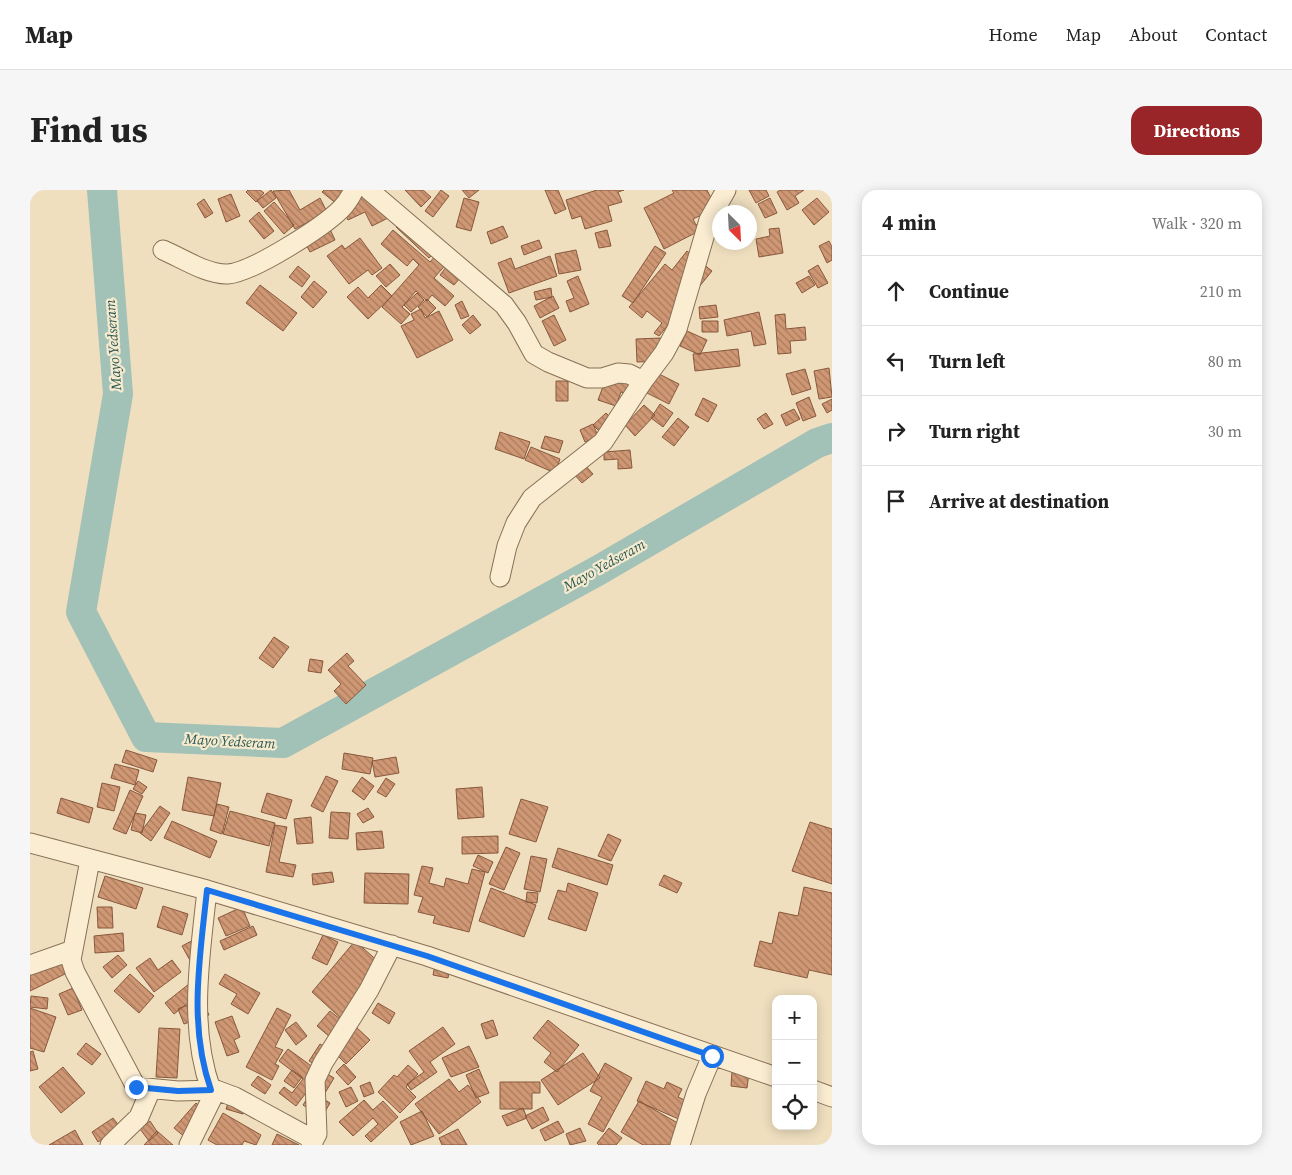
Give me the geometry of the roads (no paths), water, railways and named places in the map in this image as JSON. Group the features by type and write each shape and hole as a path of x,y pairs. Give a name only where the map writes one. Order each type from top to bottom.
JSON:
{"street":[{"path":"163,250 208,269 227,274 249,268 318,227 341,209 354,190"},
{"path":"369,190 504,304 534,354 548,362 587,378 602,378 618,373 629,374 643,381"},
{"path":"500,577 516,523 532,498 603,442 643,381 664,354 677,329 709,220 726,190"},
{"path":"30,843 207,890 392,945 772,1076"},
{"path":"90,860 71,960 75,972 136,1087 151,1090 214,1090 235,1097 312,1142 318,1134 315,1080 322,1063 369,990 392,945"},
{"path":"207,890 196,1003 203,1067 214,1090"},
{"path":"30,966 73,950"},
{"path":"680,1145 696,1094 712,1056"},
{"path":"110,1145 139,1117 151,1090"},
{"path":"189,1145 214,1090"},
{"path":"817,1091 832,1097"}],"waterway":[{"name":"Mayo Yedseram","path":"102,190 118,394 81,612 146,737 283,743 599,570 817,443 832,438"}]}
